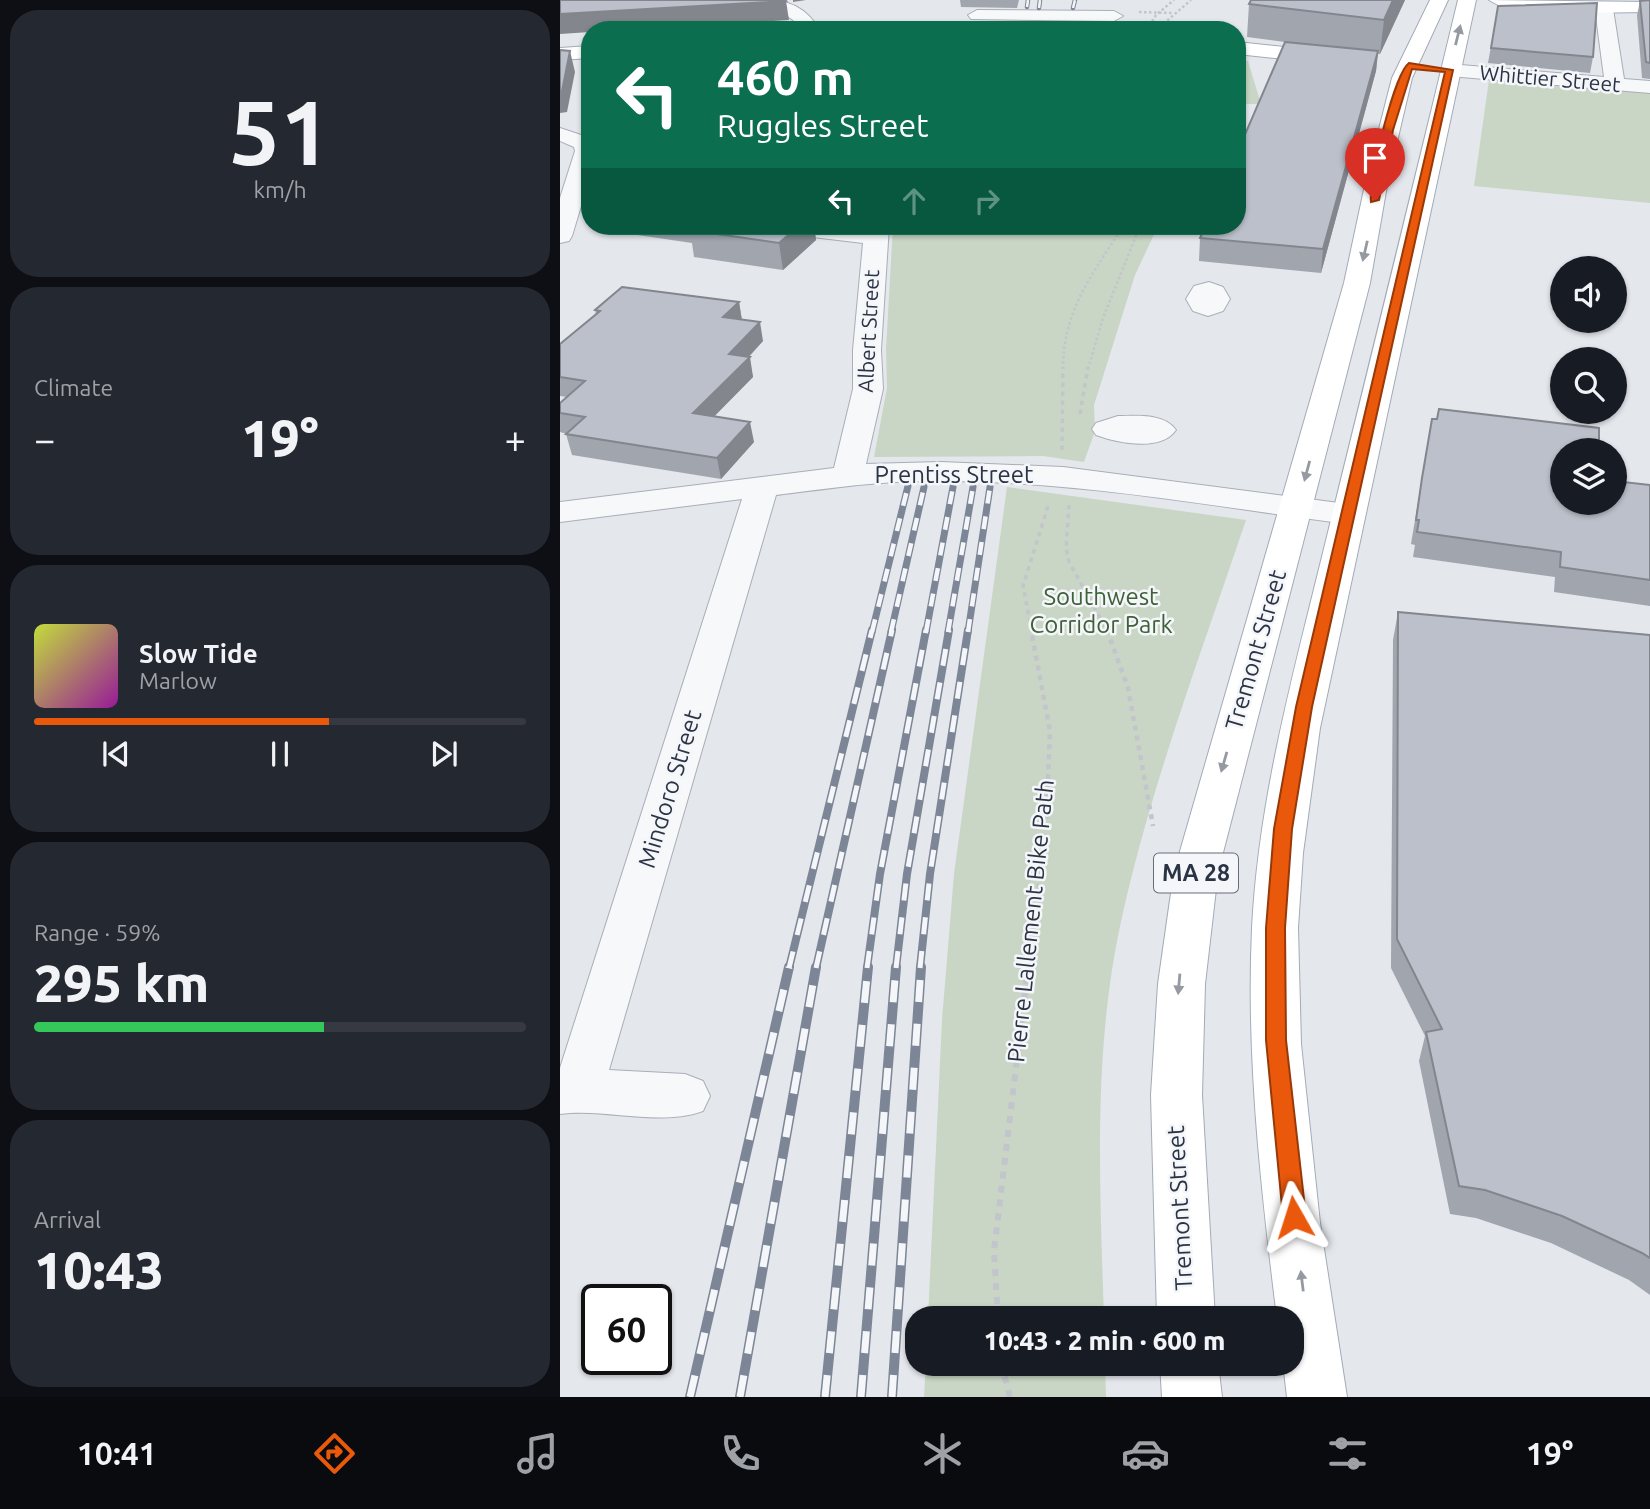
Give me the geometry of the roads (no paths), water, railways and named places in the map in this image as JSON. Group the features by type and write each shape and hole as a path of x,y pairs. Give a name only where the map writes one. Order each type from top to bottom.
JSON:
{"main road":[{"name":"Tremont Street","path":"1317,1397 1276,1040 1275,928 1289,788 1348,513 1420,67 1439,0"},
{"name":"Tremont Street","path":"1185,1306 1175,1106 1176,1015 1182,943 1212,804 1363,259 1388,130 1402,78 1420,67 1468,0"},
{"path":"1498,0 1555,7 1650,8"},
{"path":"957,21 978,14 1013,21"},
{"path":"1246,49 1353,60"},
{"path":"560,54 581,52"},
{"path":"1190,1376 1192,1397"}],"street":[{"path":"774,0 805,21"},
{"path":"1604,9 1615,84"},
{"path":"978,14 1114,15"},
{"name":"Whittier Street","path":"1420,67 1650,87"},
{"path":"560,236 581,192"},
{"name":"Albert Street","path":"848,476 868,389 867,350 876,235"},
{"name":"Prentiss Street","path":"560,512 848,476 941,471 1063,477 1348,513"},
{"name":"Mindoro Street","path":"569,1091 762,488"},
{"path":"569,1091 685,1096"}],"railway":[{"path":"1027,7 1028,0"},
{"path":"1039,8 1040,0"},
{"path":"1073,8 1075,0"},
{"path":"872,632 908,486"},
{"path":"891,632 924,487"},
{"path":"926,632 953,487"},
{"path":"948,632 973,487"},
{"path":"968,632 990,487"},
{"path":"789,968 872,630"},
{"path":"816,968 892,630"},
{"path":"867,968 880,874 926,630"},
{"path":"896,968 907,874 949,630"},
{"path":"920,968 930,874 968,630"},
{"path":"690,1397 789,967"},
{"path":"740,1397 816,967"},
{"path":"825,1397 868,967"},
{"path":"861,1397 896,967"},
{"path":"892,1397 921,967"}],"park label":[{"name":"Southwest Corridor Park","path":"1101,611"}]}
